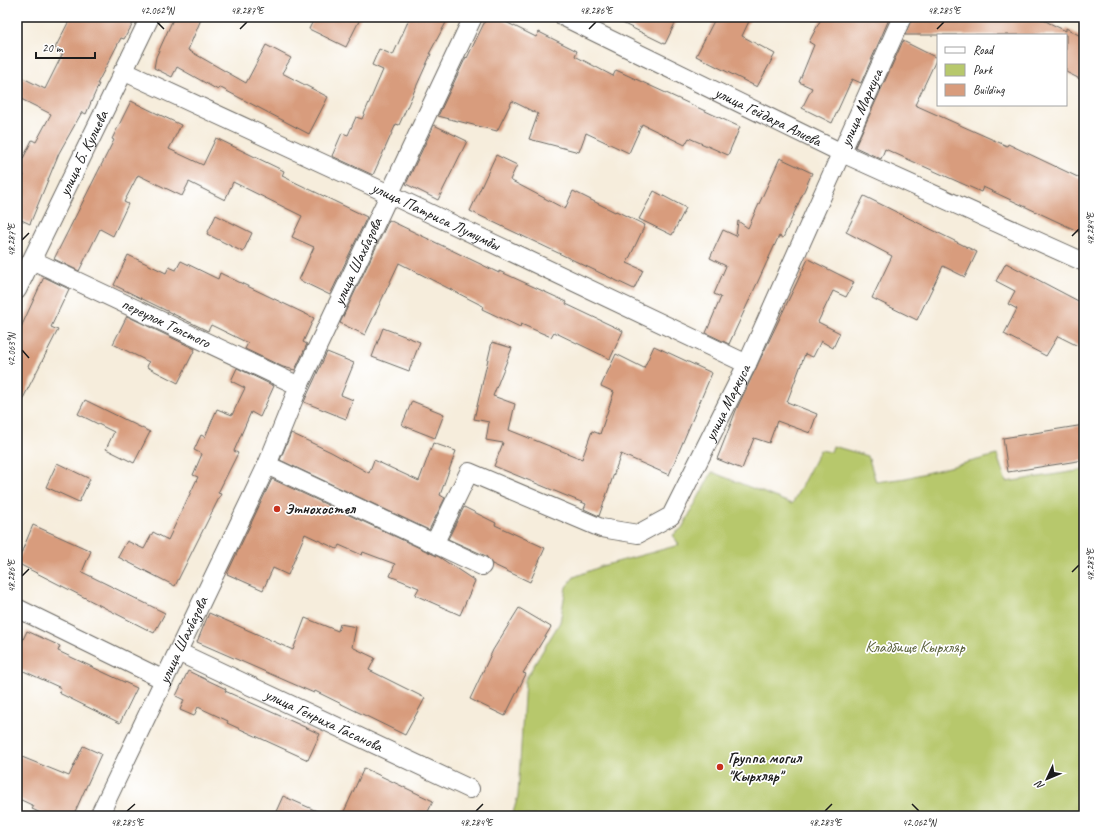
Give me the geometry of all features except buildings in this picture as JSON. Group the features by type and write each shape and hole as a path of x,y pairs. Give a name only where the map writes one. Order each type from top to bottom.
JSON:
{"street":[{"name":"улица Б. Кулиева","path":"17,290 150,17"},
{"name":"улица Шахбазова","path":"99,816 267,465 299,386 473,17"},
{"name":"улица Гейдара Алиева","path":"564,17 842,153 1084,262"},
{"name":"улица Маркуса","path":"435,542 469,472 601,528 638,534 671,516 747,364 902,17"},
{"name":"улица Патриса Лумумбы","path":"123,71 389,194 747,364"},
{"name":"переулок Толстого","path":"32,260 299,386"},
{"path":"267,465 435,542 482,566"},
{"path":"17,608 164,680"},
{"name":"улица Генриха Гасанова","path":"178,652 470,789"}],"green space":[{"name":"Кладбище Кырхляр","path":"833,446 868,456 876,482 906,478 997,455 1006,482 1084,470 1084,816 512,816 518,796 525,680 560,622 566,587 574,577 602,566 679,545 673,535 682,528 712,472 792,504 820,450 831,452"}],"place":[{"name":"Этнохостел","path":"277,509"},
{"name":"Группа могил \"Кырхляр\"","path":"720,767"}]}
